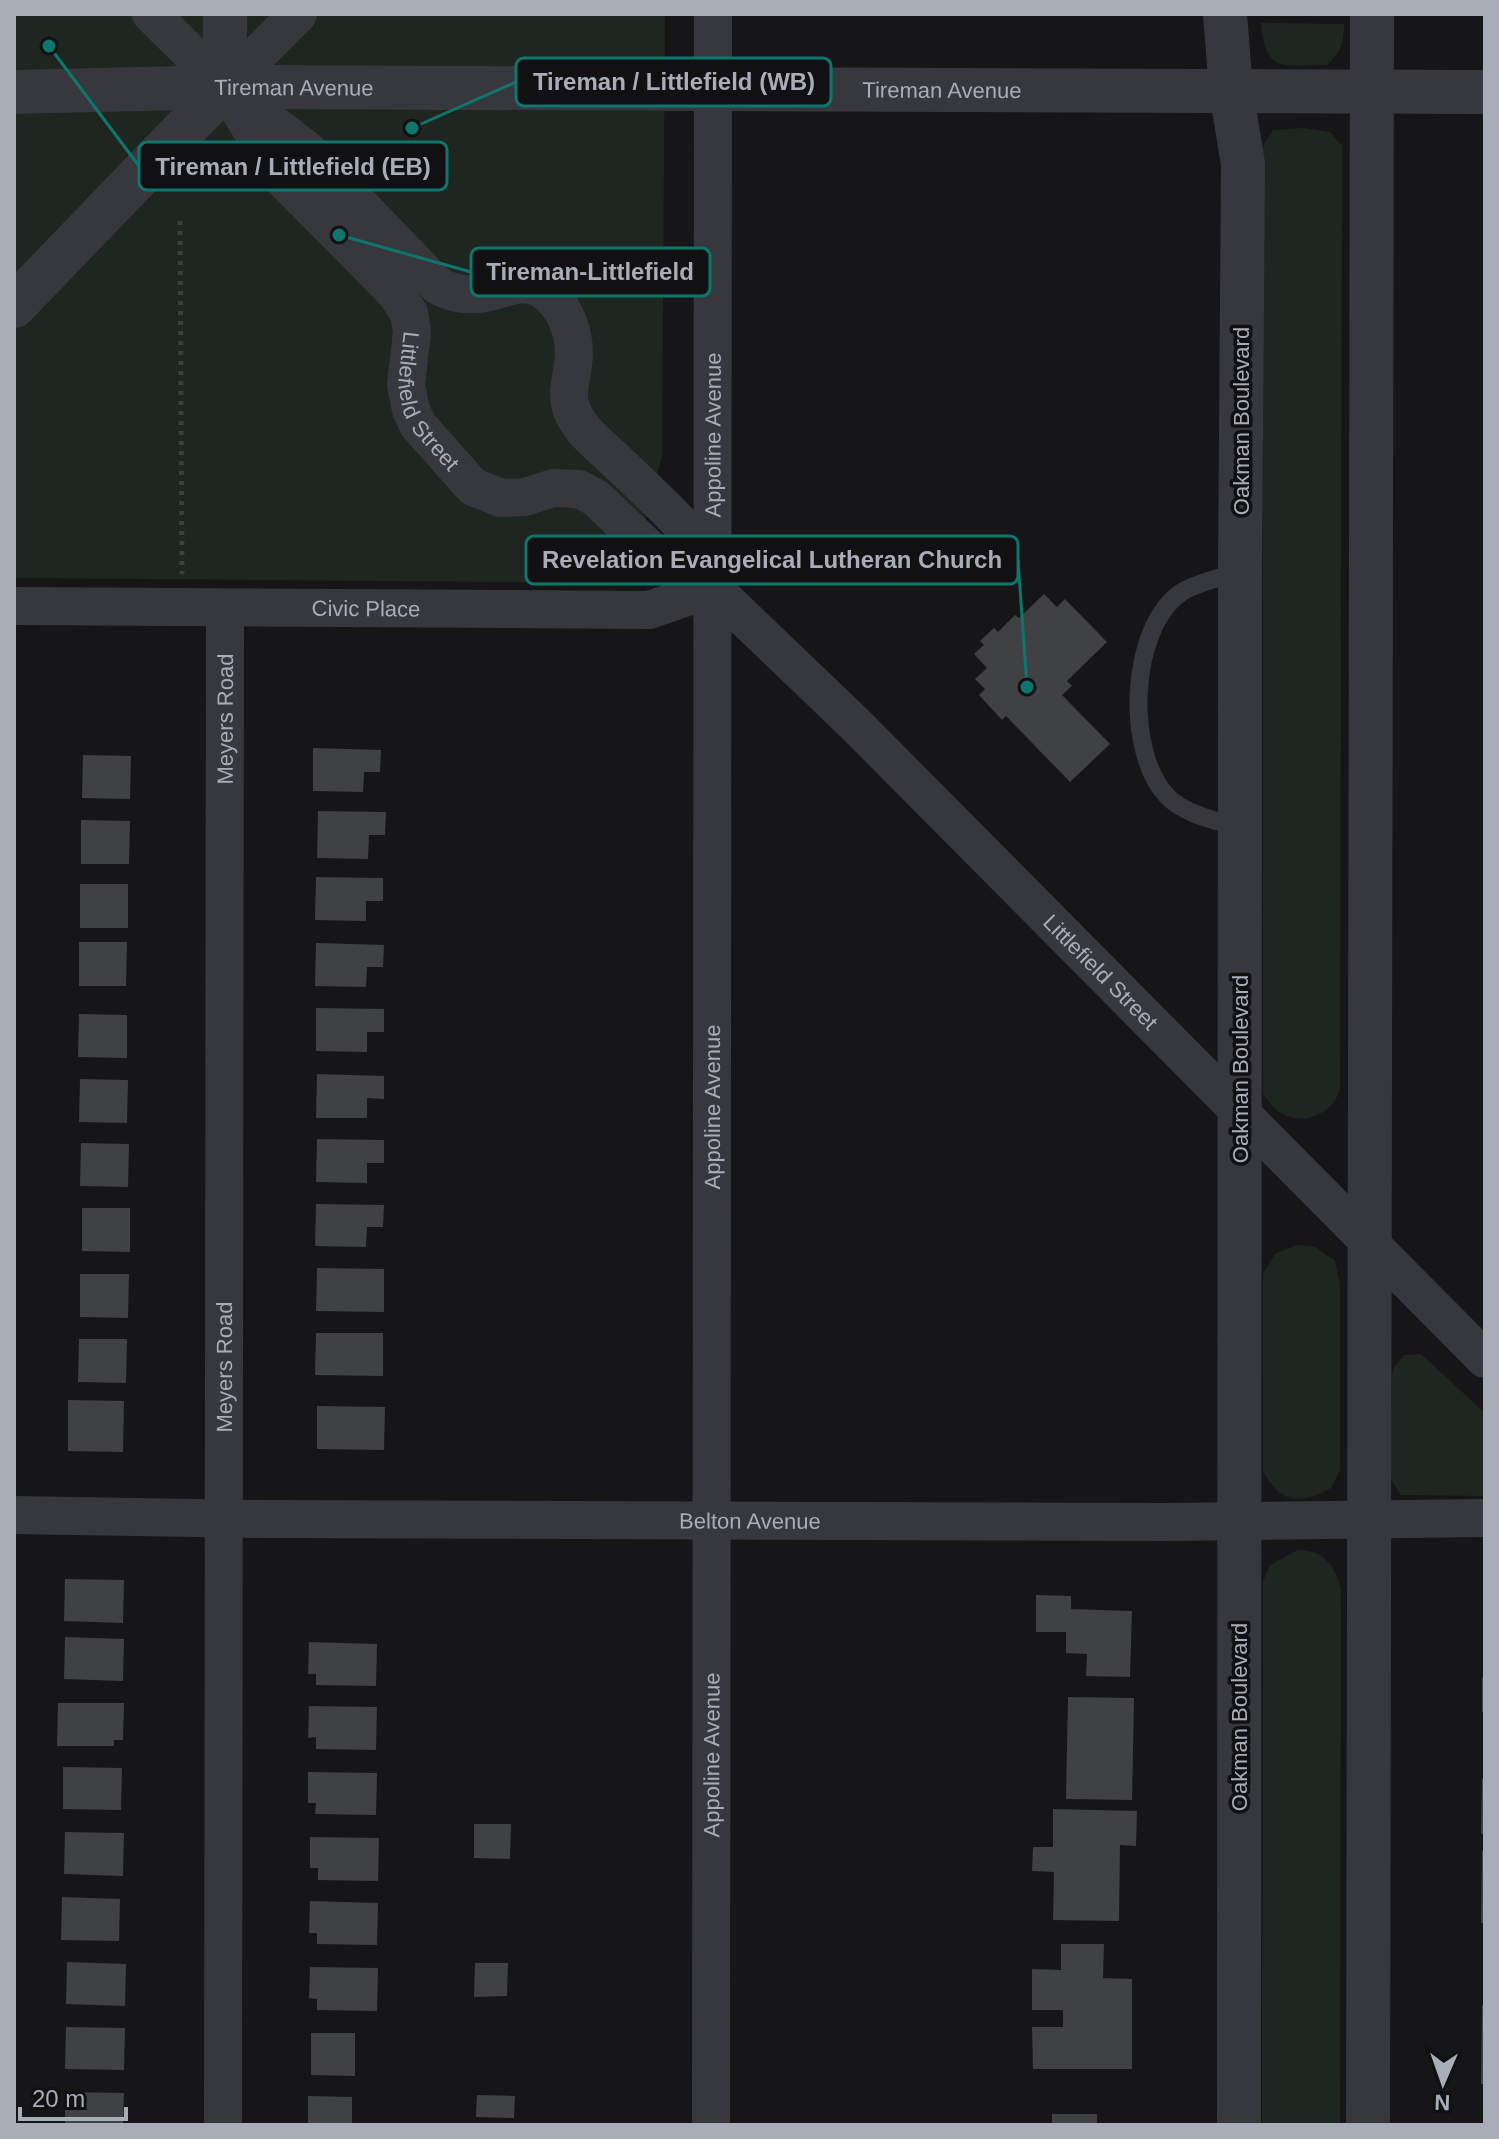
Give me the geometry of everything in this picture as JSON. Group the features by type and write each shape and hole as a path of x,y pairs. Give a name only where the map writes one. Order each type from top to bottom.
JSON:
{"street":[{"path":"151,14 225,87"},
{"path":"225,14 225,87"},
{"path":"14,306 298,14"},
{"name":"Appoline Avenue","path":"711,2125 713,14"},
{"name":"Oakman Boulevard","path":"1225,14 1231,90 1243,164 1239,2125"},
{"path":"1368,2125 1372,14"},
{"name":"Tireman Avenue","path":"14,92 225,87 1485,92"},
{"name":"Littlefield Street","path":"225,87 306,149 437,285 448,291 477,294 528,284 541,288 556,301 565,314 574,338 568,398 573,415 589,436 682,526 713,588"},
{"name":"Littlefield Street","path":"225,87 280,176 395,292 409,313 412,332 406,385 411,410 418,425 473,487 501,498 525,497 553,488 579,489 596,498 661,560 713,588 856,725 1485,1359"},
{"name":"Civic Place","path":"14,606 649,610 713,588"},
{"name":"Meyers Road","path":"223,2125 225,608"},
{"name":"Belton Avenue","path":"14,1515 711,1520 1485,1518"}],"lane":[{"path":"1240,571 1182,592 1162,612 1148,644 1139,678 1137,709 1143,744 1155,777 1167,796 1186,810 1240,828"}],"path":[{"path":"180,221 182,583"}],"shaded area":[{"path":"14,14 665,14 662,456 629,583 14,578"},
{"path":"1261,23 1344,24 1339,52 1327,65 1279,64 1267,52"},
{"path":"1303,128 1330,132 1342,146 1340,1089 1325,1111 1299,1119 1278,1111 1263,1094 1263,146 1273,130"},
{"path":"1296,1245 1315,1247 1335,1261 1340,1284 1340,1470 1331,1488 1300,1499 1276,1490 1263,1471 1263,1274 1275,1254"},
{"path":"1421,1354 1485,1413 1485,1496 1401,1495 1390,1477 1392,1374 1404,1355"},
{"path":"1298,1550 1315,1553 1327,1560 1341,1588 1340,2125 1262,2125 1263,1582 1270,1565"}],"building":[{"path":"1044,594 1057,607 1065,599 1107,642 1067,681 1072,686 1062,695 1110,744 1070,782 1006,716 1002,720 979,695 985,689 975,679 987,668 974,654 984,645 980,641 994,628 998,632 1015,615 1019,618"},
{"path":"313,748 381,750 380,772 364,772 363,792 313,791"},
{"path":"83,755 131,756 130,799 82,798"},
{"path":"318,811 386,812 385,835 369,835 368,859 317,858"},
{"path":"81,820 130,821 129,864 81,864"},
{"path":"316,877 383,878 383,901 366,901 366,921 315,920"},
{"path":"80,884 128,884 128,928 80,928"},
{"path":"79,942 127,942 126,986 79,986"},
{"path":"316,943 384,945 383,967 367,967 366,987 315,986"},
{"path":"316,1008 384,1009 384,1032 367,1032 367,1052 316,1051"},
{"path":"79,1014 127,1015 127,1058 78,1057"},
{"path":"317,1074 384,1076 384,1099 367,1098 367,1118 316,1118"},
{"path":"80,1079 128,1080 127,1123 79,1122"},
{"path":"317,1139 384,1140 384,1163 367,1163 367,1183 316,1182"},
{"path":"81,1143 129,1144 128,1187 80,1186"},
{"path":"316,1204 384,1205 383,1227 367,1227 366,1247 315,1246"},
{"path":"82,1208 130,1208 130,1252 82,1251"},
{"path":"317,1268 384,1269 384,1312 316,1311"},
{"path":"80,1274 129,1274 128,1318 80,1317"},
{"path":"316,1333 383,1333 383,1376 315,1375"},
{"path":"79,1339 127,1339 126,1383 78,1382"},
{"path":"68,1400 124,1401 123,1452 68,1451"},
{"path":"317,1406 385,1407 384,1450 317,1449"},
{"path":"65,1579 124,1580 123,1623 64,1621"},
{"path":"1036,1595 1071,1596 1071,1609 1132,1611 1130,1677 1086,1676 1087,1654 1066,1653 1066,1632 1036,1632"},
{"path":"65,1637 124,1639 123,1681 64,1679"},
{"path":"309,1642 377,1644 376,1686 316,1685 316,1674 308,1674"},
{"path":"1482,1678 1485,1678 1485,1712 1482,1712"},
{"path":"1068,1697 1134,1698 1132,1800 1066,1799"},
{"path":"58,1703 124,1703 123,1740 114,1740 114,1746 57,1746"},
{"path":"309,1706 377,1707 376,1750 316,1749 316,1737 308,1738"},
{"path":"63,1767 122,1768 121,1810 63,1809"},
{"path":"308,1772 377,1773 376,1815 315,1814 316,1803 308,1803"},
{"path":"1482,1779 1485,1779 1485,1834 1481,1834"},
{"path":"1053,1809 1137,1811 1136,1846 1120,1845 1119,1921 1053,1920 1054,1872 1032,1871 1033,1847 1053,1847"},
{"path":"474,1824 511,1824 510,1859 474,1858"},
{"path":"65,1832 124,1833 123,1876 64,1874"},
{"path":"310,1837 379,1838 378,1881 318,1880 318,1868 310,1868"},
{"path":"1482,1851 1485,1851 1485,1923 1481,1923"},
{"path":"62,1897 120,1899 119,1941 61,1940"},
{"path":"310,1901 378,1903 377,1945 317,1944 317,1933 309,1933"},
{"path":"1061,1944 1104,1944 1103,1978 1132,1979 1132,2069 1033,2069 1032,2027 1063,2027 1063,2010 1032,2010 1032,1969 1061,1970"},
{"path":"67,1962 126,1964 125,2006 66,2004"},
{"path":"475,1963 508,1963 507,1996 474,1997"},
{"path":"310,1967 378,1968 377,2011 317,2010 317,1999 309,1998"},
{"path":"1482,2005 1485,2005 1485,2084 1481,2084"},
{"path":"66,2027 125,2028 124,2070 65,2069"},
{"path":"311,2033 355,2033 355,2076 311,2075"},
{"path":"65,2092 124,2093 123,2125 65,2125"},
{"path":"477,2095 515,2096 514,2118 476,2117"},
{"path":"308,2096 352,2097 352,2125 308,2125"},
{"path":"1052,2114 1097,2114 1097,2125 1052,2125"}],"place":[{"name":"Tireman / Littlefield (EB)","path":"49,46"},
{"name":"Tireman / Littlefield (WB)","path":"412,128"},
{"name":"Tireman-Littlefield","path":"339,235"},
{"name":"Revelation Evangelical Lutheran Church","path":"1027,687"}]}
